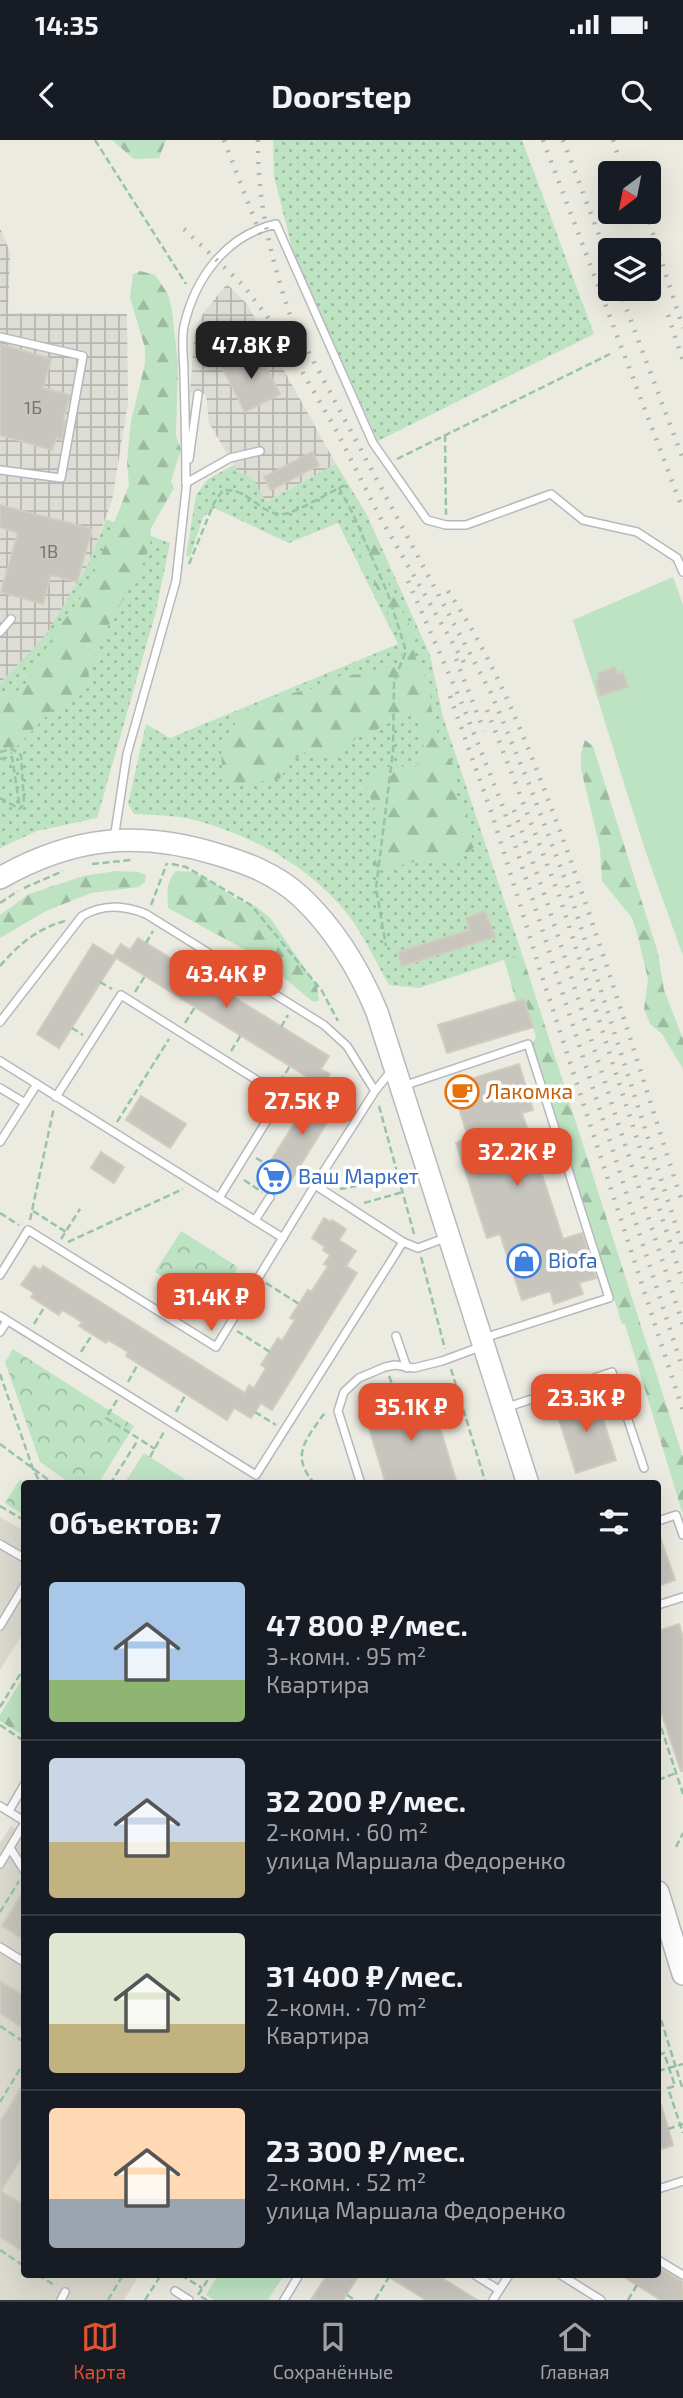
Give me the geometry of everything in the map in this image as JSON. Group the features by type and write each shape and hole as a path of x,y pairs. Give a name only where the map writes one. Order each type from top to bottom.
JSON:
{"street":[{"path":"0,878 25,864 69,848 114,839 159,842 204,850 270,874 300,896 326,924 350,957 377,1012 527,1480"},
{"path":"661,1913 664,1934 683,1974"}],"lane":[{"path":"186,483 184,329 193,296 209,266 216,259 243,237 276,224 373,443 427,520 446,525 466,525 551,494 583,520 637,532 677,558 683,572"},
{"path":"0,337 83,356 61,478 0,470"},
{"path":"114,839 127,754 176,581 198,394"},
{"path":"186,483 230,458 261,451"},
{"path":"0,632 11,619"},
{"path":"0,1022 82,916 94,909 125,906 146,914 324,1025 347,1046 375,1091"},
{"path":"56,1097 121,995 130,1000 282,1096 219,1198"},
{"path":"360,1480 338,1411 344,1392 359,1378 395,1364 407,1368 448,1359 483,1342 609,1298 528,1044 402,1086"},
{"path":"0,1061 283,1238"},
{"path":"0,1275 28,1230 216,1347 375,1091 396,1065"},
{"path":"0,1142 37,1084"},
{"path":"0,1088 24,1103"},
{"path":"315,1185 403,1242 418,1248 450,1237"},
{"path":"255,1220 270,1196"},
{"path":"254,1480 403,1242"},
{"path":"0,1332 3,1318 257,1475"},
{"path":"396,1336 407,1368"},
{"path":"504,1408 612,1372 644,1468"},
{"path":"661,1520 676,1515 683,1535"},
{"path":"0,1544 21,1556"},
{"path":"0,1626 21,1591"},
{"path":"661,1604 683,1597"},
{"path":"9,1811 21,1790"},
{"path":"0,1806 21,1821"},
{"path":"0,1864 21,1828"},
{"path":"10,1848 21,1866"},
{"path":"0,1947 21,1960"},
{"path":"661,2188 683,2181"},
{"path":"661,2262 683,2275"},
{"path":"284,2300 297,2278"},
{"path":"480,2278 499,2290"},
{"path":"493,2300 507,2278"},
{"path":"566,2278 601,2300"},
{"path":"61,2300 65,2292"},
{"path":"178,2295 189,2300"}],"path":[{"path":"95,140 193,296"},
{"path":"394,460 610,354"},
{"path":"445,435 446,525"},
{"path":"176,581 191,562 214,502 223,490 234,489 270,512 285,514 345,485"},
{"path":"339,488 388,594 406,651 394,681 393,751 376,888 386,946"},
{"path":"0,752 12,749 21,755 24,803 20,809"},
{"path":"0,760 12,758 20,809"},
{"path":"0,798 20,809"},
{"path":"89,864 136,860"},
{"path":"157,862 187,867 250,905 322,991 340,1025"},
{"path":"153,900 167,863"},
{"path":"0,902 20,889 66,870"},
{"path":"0,966 14,949 47,926 82,916"},
{"path":"130,1000 145,976"},
{"path":"111,1131 195,1007"},
{"path":"225,1060 241,1035"},
{"path":"274,1091 290,1066"},
{"path":"375,1091 448,1359 485,1480"},
{"path":"0,1213 28,1230 56,1097"},
{"path":"325,1192 399,1178"},
{"path":"56,1247 196,1184"},
{"path":"350,1207 403,1192"},
{"path":"56,1247 80,1209"},
{"path":"32,1210 66,1231"},
{"path":"258,1278 299,1304"},
{"path":"28,1334 45,1306"},
{"path":"229,1326 270,1352"},
{"path":"74,1362 92,1335"},
{"path":"138,1364 106,1418 155,1449"},
{"path":"0,1374 39,1480"},
{"path":"150,1457 186,1394"},
{"path":"311,1480 304,1472 302,1445 323,1415 338,1411"},
{"path":"255,1412 285,1430"},
{"path":"112,1480 138,1438"},
{"path":"0,1444 48,1480"},
{"path":"0,1506 21,1518"},
{"path":"0,1707 21,1673"},
{"path":"661,1721 683,1794"},
{"path":"0,1725 21,1739"},
{"path":"661,1779 676,1773"},
{"path":"676,1847 683,1833"},
{"path":"0,1912 21,1876"},
{"path":"661,2019 683,2090"},
{"path":"0,2026 21,2040"},
{"path":"661,2054 664,2053 675,2086 668,2088 683,2133"},
{"path":"661,2070 683,2064"},
{"path":"0,2102 21,2070"},
{"path":"668,2129 682,2124"},
{"path":"0,2250 21,2264"},
{"path":"108,2300 122,2278"},
{"path":"145,2300 159,2278"},
{"path":"186,2278 202,2289"},
{"path":"206,2300 198,2295 209,2278"},
{"path":"375,2300 388,2278"},
{"path":"628,2300 637,2285"},
{"path":"347,2295 355,2300"}],"shaded area":[{"path":"0,228 10,252 8,313 127,314 128,403 112,501 87,567 45,637 0,683"},
{"path":"227,284 247,304 336,464 265,502 252,477 238,472 209,423 206,394 190,393 197,325"},
{"path":"0,1517 21,1529 21,1637 0,1670"},
{"path":"11,1826 21,1833 21,2278 137,2278 124,2300 0,2300 0,1843"}],"green space":[{"path":"112,140 166,140 159,158 134,159"},
{"path":"273,140 522,140 594,334 378,441 293,252 274,176"},
{"path":"140,271 155,275 168,294 172,310 178,364 176,435 181,450 171,481 174,488 151,528 145,560 105,632 89,671 86,687 77,699 54,708 0,764 0,701 24,687 55,633 88,588 129,485 127,462 131,421 145,364 145,348 130,298 133,274"},
{"path":"336,464 366,513 430,655 443,717 522,954 419,988 389,985 352,920 337,902 303,871 283,858 242,836 220,828 182,818 134,814 128,804 146,724 170,738 398,644 338,523 289,543 214,508 203,517 190,557 186,556 196,495 208,479 234,465 238,472 252,477 266,502"},
{"path":"106,519 170,543 155,615 97,818 37,831 0,848 0,683 45,636 87,567"},
{"path":"364,530 376,540 389,586 409,624 417,664 430,684 432,721 456,771 457,795 466,808 474,847 452,859 386,868 372,864 380,842 380,832 376,812 364,781 382,768 415,767 420,762 423,741 413,714 405,714 359,736 331,756 306,752 294,760 279,779 239,784 223,777 221,754 225,738 243,713 269,698 316,688 327,677 381,670 398,661 402,655 397,631 370,573 361,561 360,537"},
{"path":"673,577 683,605 683,956 645,850 573,620"},
{"path":"585,740 593,746 658,953 664,990 683,1039 683,1069 662,1034 650,1024 644,1009 648,979 632,918 602,881 600,848 581,769 581,753"},
{"path":"116,871 146,875 145,882 139,887 91,893 46,911 0,938 0,915 29,894 83,876"},
{"path":"176,871 192,872 214,883 234,898 257,907 270,918 317,986 319,1001 313,1002 244,949 168,908 167,893"},
{"path":"522,954 683,1457 683,1515 625,1324 622,1324 532,1045 536,1037 524,999 516,1001 504,959"},
{"path":"181,1231 238,1267 212,1308 155,1272"},
{"path":"13,1349 134,1426 100,1480 65,1480 40,1462 5,1362"},
{"path":"144,1453 186,1480 127,1480"},
{"path":"20,1479 22,1480 21,1513 5,1503"},
{"path":"21,1681 21,1734 0,1721 0,1715"},
{"path":"216,2278 282,2278 268,2300 214,2300 206,2295"}],"building":[{"path":"0,344 51,359 43,388 70,395 63,420 62,440 56,438 52,450 0,435"},
{"path":"257,349 280,394 245,412 222,367"},
{"path":"312,452 319,465 271,490 264,477"},
{"path":"0,505 92,529 77,582 51,575 43,604 1,592 18,533 0,527"},
{"path":"615,667 617,673 623,672 628,687 600,696 596,682 599,679 598,673"},
{"path":"485,911 495,937 402,966 398,952 470,930 466,918"},
{"path":"138,938 329,1056 321,1069 330,1074 322,1086 113,956 121,944 130,950"},
{"path":"93,944 116,958 59,1048 37,1034"},
{"path":"524,999 533,1027 447,1053 438,1025"},
{"path":"519,1064 533,1110 522,1113 563,1239 582,1233 596,1278 579,1283 583,1294 554,1304 550,1291 522,1300 500,1234 487,1238 456,1143 468,1137 456,1099 459,1098 455,1084"},
{"path":"319,1084 342,1098 285,1190 262,1175"},
{"path":"141,1096 186,1124 170,1148 126,1120"},
{"path":"101,1152 124,1167 114,1183 91,1168"},
{"path":"324,1218 346,1229 339,1240 356,1251 346,1266 357,1273 272,1410 261,1403 251,1418 234,1408 227,1420 126,1356 128,1352 108,1340 106,1343 79,1326 82,1322 62,1310 59,1315 31,1297 34,1293 21,1285 34,1266 41,1270 43,1266 245,1393 249,1385 254,1388 266,1368 261,1365 278,1338 282,1341 295,1320 290,1318 328,1266 324,1264 330,1255 323,1250 325,1247 312,1238"},
{"path":"406,1391 410,1404 431,1398 456,1480 385,1480 366,1418 390,1411 386,1397"},
{"path":"595,1394 616,1460 576,1473 555,1407"},
{"path":"661,1540 675,1580 661,1585"},
{"path":"679,1624 683,1638 683,1771 661,1711 661,1630"},
{"path":"21,1895 21,1938 2,1926"},
{"path":"0,1981 21,1994 21,2027 0,2013"},
{"path":"21,2088 21,2159 1,2191 21,2203 21,2250 0,2237 0,2122"},
{"path":"661,2105 673,2145 661,2149"},
{"path":"661,2269 683,2282 683,2300 661,2300 626,2278 661,2278"},
{"path":"325,2278 357,2278 343,2300 311,2300"},
{"path":"391,2278 442,2278 477,2300 426,2300"}],"railway":[{"path":"224,140 262,239"},
{"path":"258,140 260,186 267,232 292,321 491,693 569,890 683,1248"},
{"path":"543,140 683,510"},
{"path":"563,140 600,238"},
{"path":"613,140 619,161"},
{"path":"650,224 683,328"},
{"path":"184,229 243,285 279,332 335,428 381,519 466,666"},
{"path":"624,301 683,459"},
{"path":"668,315 683,361"},
{"path":"408,581 463,706 503,807 683,1370"},
{"path":"448,591 497,677 548,800 577,877 683,1205"},
{"path":"456,659 484,731"},
{"path":"450,696 492,814 683,1411"},
{"path":"487,710 559,895 683,1283"},
{"path":"514,810 546,899 683,1325"}],"place":[{"name":"Лакомка","path":"462,1092"},
{"name":"Ваш Маркет","path":"274,1177"},
{"name":"Biofa","path":"524,1261"}]}
